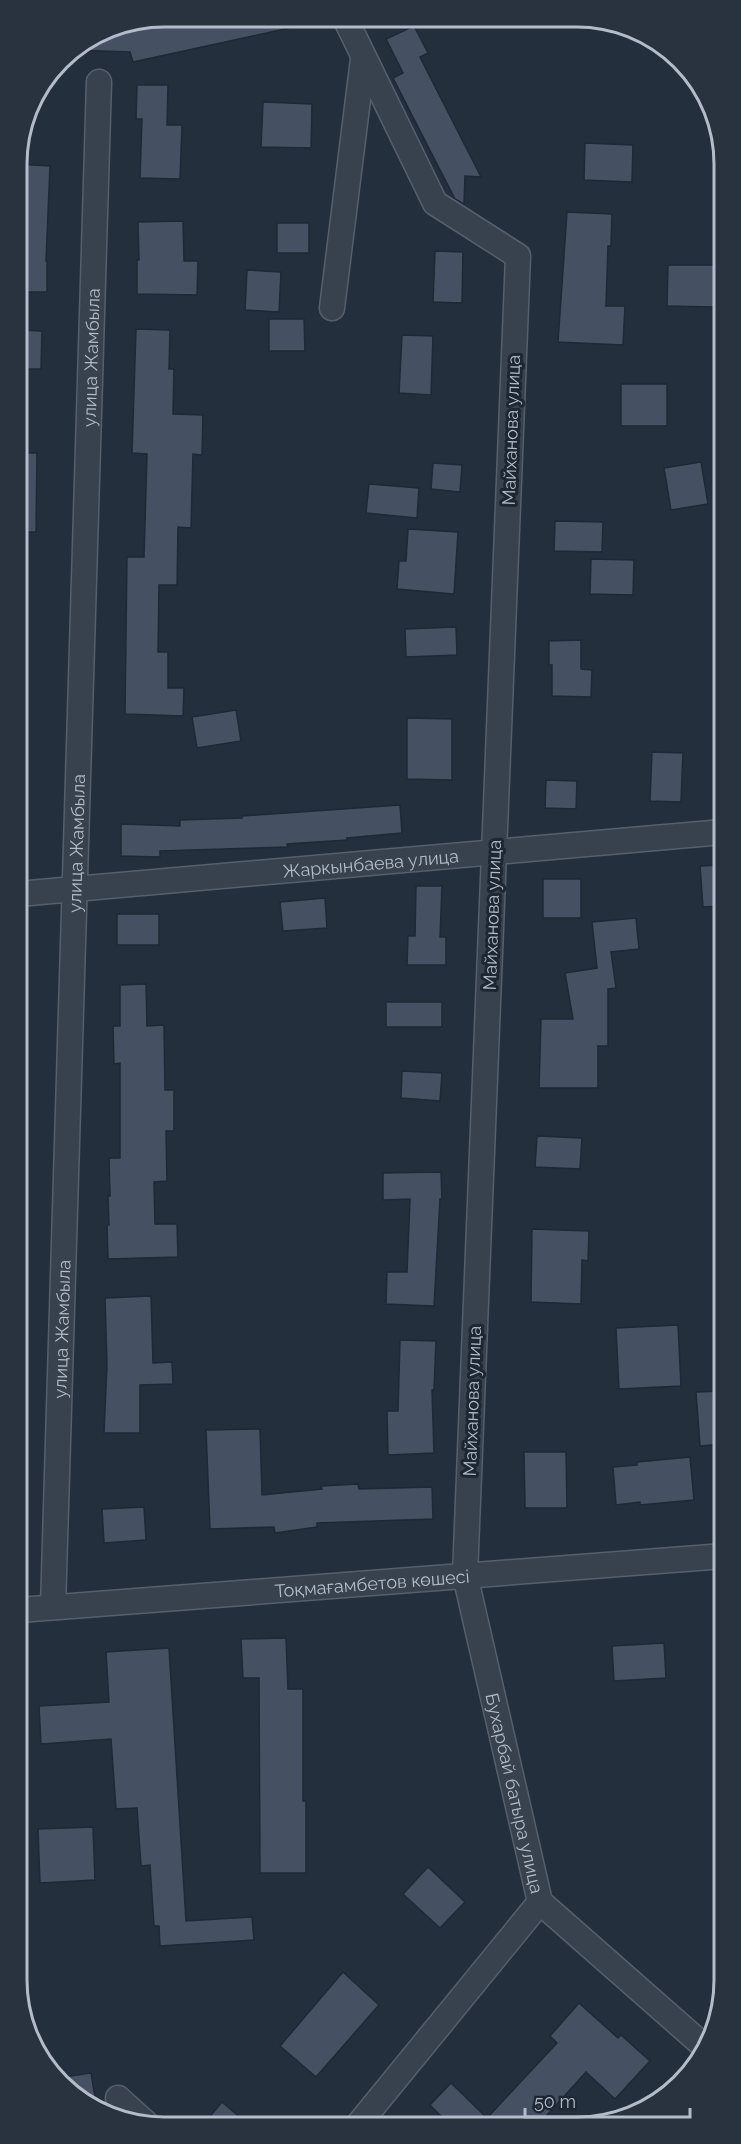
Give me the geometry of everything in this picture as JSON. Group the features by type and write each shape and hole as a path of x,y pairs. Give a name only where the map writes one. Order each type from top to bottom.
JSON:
{"street":[{"path":"332,308 363,59 349,27"},
{"name":"Майханова улица","path":"363,59 435,203 518,256 465,1575"},
{"name":"улица Жамбыла","path":"53,1607 99,82"},
{"name":"Жаркынбаева улица","path":"27,893 714,833"},
{"name":"Тоқмағамбетов көшесі","path":"27,1609 714,1557"},
{"name":"Бухарбай батыра улица","path":"465,1575 540,1902 699,2042"},
{"path":"365,2117 540,1902"},
{"path":"118,2098 135,2113"}],"building":[{"path":"294,27 133,62 130,52 87,51 112,37 146,28"},
{"path":"415,27 428,53 420,57 481,177 465,176 464,204 455,199 393,78 403,73 386,39"},
{"path":"137,85 168,85 167,125 182,125 180,179 140,178 142,119 136,119"},
{"path":"263,102 312,104 311,148 261,147"},
{"path":"585,143 633,145 632,182 584,180"},
{"path":"27,165 50,166 47,292 27,292"},
{"path":"567,212 612,214 611,246 608,246 606,306 625,306 623,345 558,342"},
{"path":"183,221 184,261 198,261 197,295 137,294 138,222"},
{"path":"277,223 309,223 309,253 277,253"},
{"path":"435,251 463,252 462,303 433,302"},
{"path":"668,265 714,265 714,307 667,306"},
{"path":"247,270 281,272 279,312 245,310"},
{"path":"269,319 304,319 305,351 269,351"},
{"path":"136,329 170,330 169,369 174,369 173,414 203,415 202,455 193,454 191,528 178,527 177,585 159,585 158,652 168,652 168,688 184,688 183,716 125,714 127,557 144,557 147,454 132,453"},
{"path":"27,330 42,331 41,369 27,369"},
{"path":"402,335 433,336 431,395 399,393"},
{"path":"621,384 667,384 667,426 621,426"},
{"path":"27,453 37,453 36,532 27,532"},
{"path":"701,462 708,504 671,510 664,468"},
{"path":"433,463 462,465 460,492 431,489"},
{"path":"369,484 419,488 417,518 366,513"},
{"path":"555,521 603,522 602,552 554,551"},
{"path":"408,529 458,532 454,594 397,589 399,561 406,561"},
{"path":"591,559 634,560 633,595 590,594"},
{"path":"456,627 457,655 406,657 405,629"},
{"path":"581,640 581,669 592,670 591,697 552,696 549,641"},
{"path":"236,710 241,741 197,748 192,717"},
{"path":"407,718 452,719 452,780 407,779"},
{"path":"652,752 683,753 681,802 650,801"},
{"path":"546,780 577,781 576,809 545,808"},
{"path":"400,805 402,833 287,844 288,847 160,851 160,857 121,856 121,824 180,826 180,820 242,818 242,816"},
{"path":"714,865 714,906 703,907 700,866"},
{"path":"543,879 581,879 581,918 543,918"},
{"path":"416,886 442,886 440,937 446,937 446,965 407,965 408,936 415,936"},
{"path":"325,898 327,928 283,931 280,902"},
{"path":"117,914 159,914 159,945 117,945"},
{"path":"636,918 639,949 611,952 616,988 608,989 608,1046 598,1046 598,1088 539,1088 541,1019 573,1019 565,973 597,968 592,922"},
{"path":"146,984 147,1026 164,1025 165,1090 174,1090 174,1131 166,1131 167,1181 154,1182 155,1224 177,1224 178,1257 108,1259 109,1158 120,1158 120,1063 114,1064 113,1026 120,1026 120,985"},
{"path":"386,1002 442,1002 442,1027 386,1027"},
{"path":"402,1071 442,1073 440,1101 401,1098"},
{"path":"537,1136 582,1138 580,1169 535,1167"},
{"path":"441,1172 442,1199 440,1199 434,1306 386,1304 387,1272 407,1272 410,1199 383,1200 383,1173"},
{"path":"532,1229 589,1231 588,1261 582,1260 581,1304 531,1302"},
{"path":"151,1296 153,1363 172,1362 173,1384 140,1385 140,1433 104,1433 107,1364 105,1298"},
{"path":"678,1325 681,1386 619,1389 616,1328"},
{"path":"400,1340 436,1341 434,1390 432,1390 434,1453 388,1455 387,1411 398,1411"},
{"path":"714,1391 714,1445 700,1446 696,1392"},
{"path":"260,1429 262,1495 322,1489 321,1486 358,1484 359,1489 432,1487 433,1519 317,1523 317,1527 275,1533 274,1527 210,1529 206,1430"},
{"path":"524,1452 566,1452 567,1508 525,1508"},
{"path":"690,1457 694,1500 616,1505 613,1467 637,1465 637,1462"},
{"path":"144,1507 146,1540 104,1543 102,1509"},
{"path":"286,1638 288,1689 303,1689 303,1801 306,1801 306,1873 260,1873 259,1678 243,1678 241,1639"},
{"path":"664,1643 666,1678 614,1681 612,1646"},
{"path":"169,1648 186,1921 252,1917 254,1940 160,1946 159,1926 154,1926 150,1865 141,1866 137,1808 116,1809 111,1739 41,1744 39,1706 109,1702 106,1652"},
{"path":"93,1827 95,1880 40,1883 38,1829"},
{"path":"428,1867 465,1902 440,1928 403,1894"},
{"path":"343,1972 379,2005 316,2077 280,2046"},
{"path":"579,2003 618,2038 621,2035 650,2061 615,2099 586,2072 545,2117 488,2117 557,2043 550,2036"},
{"path":"91,2073 95,2098 81,2089 67,2077"},
{"path":"451,2083 486,2117 442,2117 430,2105"},
{"path":"222,2102 240,2117 210,2117"}]}
